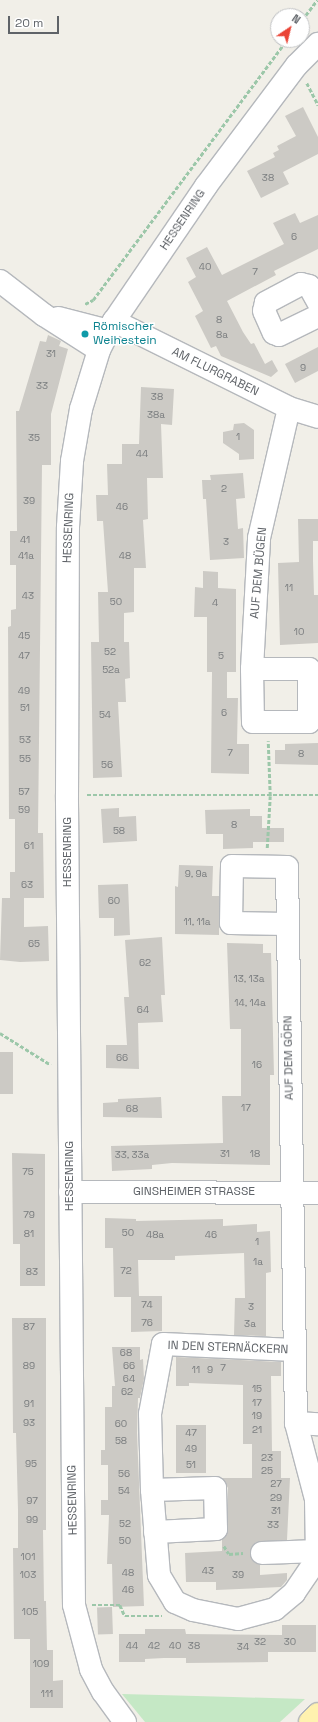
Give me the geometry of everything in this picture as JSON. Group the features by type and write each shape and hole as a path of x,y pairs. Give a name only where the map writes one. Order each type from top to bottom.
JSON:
{"main road":[{"path":"310,1722 318,1714"}],"street":[{"name":"HESSENRING","path":"124,1722 103,1692 91,1669 74,1605 67,795 68,527 72,461 81,409 107,334 206,186 298,65 318,44"},
{"name":"AM FLURGRABEN","path":"0,281 44,315 107,334 289,408 318,418"},
{"path":"318,302 309,286 301,284 266,303 264,311 274,332 279,335 318,316"},
{"name":"AUF DEM BÜGEN","path":"252,669 309,669 309,722 253,722 252,669 260,538 289,408"},
{"name":"AUF DEM GÖRN","path":"286,924 231,923 232,866 287,867 286,924 292,1193"},
{"name":"GINSHEIMER STRASSE","path":"70,1192 318,1193"},
{"name":"IN DEN STERNÄCKERN","path":"292,1193 296,1423 311,1458 318,1519 317,1559 294,1594 275,1609 238,1619 193,1610 175,1602 159,1575 152,1490 150,1414 163,1344 294,1350"},
{"path":"296,1423 318,1424"},
{"path":"152,1490 215,1488 216,1529 155,1532"},
{"path":"262,1553 318,1551"}],"path":[{"path":"310,9 317,0"},
{"path":"79,307 93,300 281,48"},
{"path":"266,866 270,796 268,722"},
{"path":"67,795 318,795"},
{"path":"0,1033 69,1076"},
{"path":"213,1529 229,1554 262,1553"},
{"path":"74,1605 120,1605 125,1616 162,1616 175,1602"}],"green space":[{"path":"122,1694 305,1699 280,1722 145,1722"}],"building":[{"path":"303,107 318,137 318,154 283,172 289,184 261,198 247,171 275,157 273,153 279,150 277,146 296,136 285,116"},
{"path":"295,213 300,223 318,215 318,249 274,271 276,275 227,301 243,332 251,344 254,343 265,364 272,360 278,371 271,377 221,356 216,346 211,348 195,316 203,311 188,282 196,277 186,258 207,247 222,275 284,244 273,223"},
{"path":"48,335 61,341 59,346 68,349 51,414 51,465 42,465 38,833 43,833 44,898 24,898 24,927 48,926 49,961 20,962 0,960 2,898 10,898 10,872 15,872 15,819 9,819 8,627 11,626 11,610 16,609 16,565 10,565 10,531 17,531 16,411 19,411 40,341 46,342"},
{"path":"318,347 318,371 295,383 285,364"},
{"path":"141,387 174,389 172,425 161,424 163,478 147,478 148,519 143,520 146,568 134,568 134,612 124,613 124,642 129,642 130,678 125,679 126,702 118,702 122,777 93,778 91,642 99,642 98,592 108,592 103,521 97,521 96,495 108,495 107,464 122,464 122,444 139,444"},
{"path":"244,423 254,430 254,459 239,460 239,454 223,443 223,432 233,430 234,424"},
{"path":"243,473 245,498 236,499 238,529 243,528 244,558 210,560 206,499 203,499 202,480 211,480 210,475"},
{"path":"298,519 318,519 318,541 313,541 313,561 314,595 318,595 318,643 280,645 278,563 299,562"},
{"path":"203,571 218,572 218,588 236,589 236,672 227,672 227,698 238,698 237,744 249,744 249,774 211,773 212,672 207,672 207,617 194,617 195,587 203,588"},
{"path":"318,743 318,765 275,764 275,750 285,750 285,744"},
{"path":"119,808 119,817 136,816 137,841 103,843 101,809"},
{"path":"250,809 250,816 262,816 262,828 284,828 284,842 253,842 253,848 223,849 223,834 206,834 205,810"},
{"path":"179,865 213,866 212,896 219,896 219,935 175,934 175,886 178,887"},
{"path":"128,884 130,935 114,936 114,918 99,918 98,885"},
{"path":"162,937 165,995 161,995 163,1022 138,1023 139,1069 106,1068 106,1045 127,1045 124,997 129,997 125,940"},
{"path":"227,943 263,944 263,953 271,953 274,1075 270,1075 270,1165 172,1163 152,1165 152,1169 112,1171 111,1146 223,1143 222,1096 241,1096 241,1029 230,1029"},
{"path":"0,1052 13,1052 13,1094 0,1094"},
{"path":"161,1097 162,1118 103,1117 103,1103 118,1102 118,1099"},
{"path":"12,1153 45,1154 45,1286 20,1286 20,1244 13,1244"},
{"path":"105,1218 136,1219 136,1221 223,1219 223,1226 257,1224 257,1232 270,1231 271,1272 266,1273 266,1336 234,1335 235,1298 245,1298 244,1253 175,1256 175,1260 138,1260 139,1296 162,1296 162,1331 131,1332 131,1297 114,1297 113,1248 105,1248"},
{"path":"12,1318 46,1318 46,1530 43,1530 44,1601 46,1601 47,1650 53,1650 53,1681 63,1680 63,1708 30,1708 30,1639 14,1639 13,1548 18,1548 18,1510 16,1433 13,1433"},
{"path":"112,1347 140,1347 140,1360 143,1359 144,1379 140,1398 138,1398 137,1433 144,1606 113,1607 112,1564 107,1564 109,1515 101,1515 101,1500 108,1500 108,1465 101,1465 101,1450 105,1450 105,1407 112,1407 112,1386 115,1386"},
{"path":"176,1357 281,1362 281,1376 271,1376 272,1451 281,1451 281,1478 290,1478 287,1540 256,1542 250,1553 252,1560 260,1565 260,1575 287,1573 287,1580 281,1587 216,1590 216,1582 186,1582 185,1553 222,1551 222,1540 228,1529 228,1488 222,1478 252,1478 252,1444 243,1444 243,1385 189,1383 189,1386 176,1386"},
{"path":"176,1425 206,1425 206,1473 176,1473"},
{"path":"112,1607 113,1634 98,1635 97,1608"},
{"path":"282,1625 316,1625 316,1652 268,1652 268,1662 186,1663 186,1658 164,1658 145,1659 145,1662 119,1662 119,1634 145,1634 145,1629 185,1629 186,1634 282,1635"}],"place":[{"name":"Römischer Weihestein","path":"85,334"}]}
